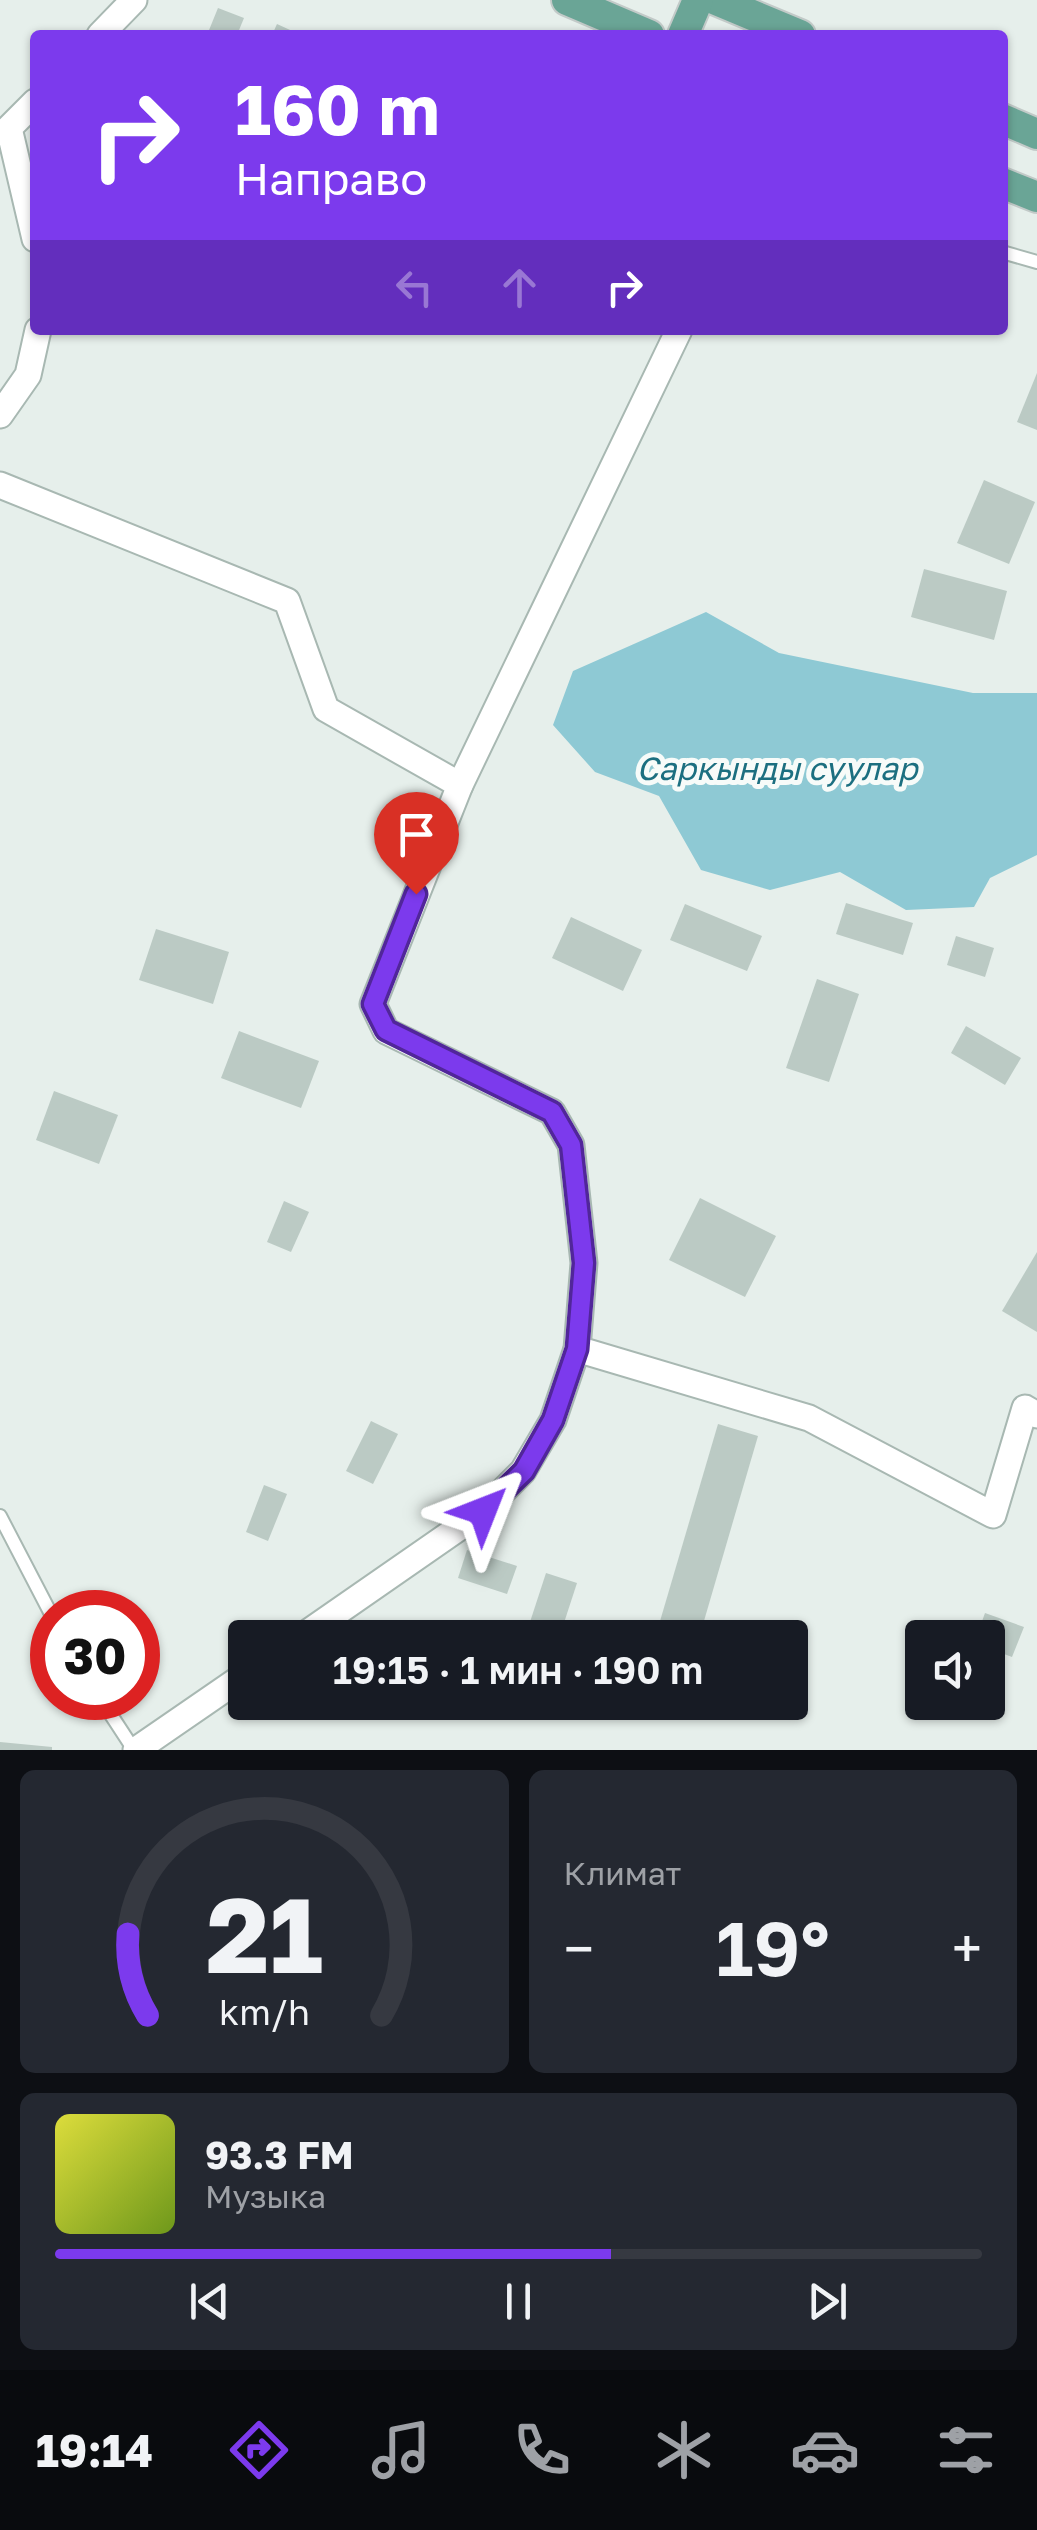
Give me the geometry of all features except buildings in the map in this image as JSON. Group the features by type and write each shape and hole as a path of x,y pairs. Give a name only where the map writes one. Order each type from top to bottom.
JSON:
{"main road":[{"path":"567,0 637,30"},
{"path":"684,30 698,0"},
{"path":"716,0 788,30"},
{"path":"1008,122 1037,134"},
{"path":"1008,185 1037,197"}],"street":[{"path":"105,30 134,0"},
{"path":"30,107 9,128 30,218"},
{"path":"0,416 28,374 37,335"},
{"path":"326,1620 483,1511 524,1471 553,1420 577,1349 582,1243 571,1145 552,1112 386,1030 373,1004 460,786 677,335"},
{"path":"0,484 286,601 326,710 460,786"},
{"path":"577,1349 809,1418 993,1515 1024,1408 1037,1415"},
{"path":"135,1750 228,1687"}],"lane":[{"path":"1008,254 1037,262"},
{"path":"0,1516 38,1590"},
{"path":"115,1720 135,1750"}],"water":[{"name":"Саркынды суулар","path":"706,612 779,653 973,693 1037,693 1037,855 990,878 974,907 906,910 840,872 770,890 701,870 659,796 595,772 553,725 573,671"}],"route":[{"path":"416,894 373,1004 386,1030 552,1112 571,1145 580,1224 584,1263 577,1349 553,1420 524,1471 483,1511"}]}
